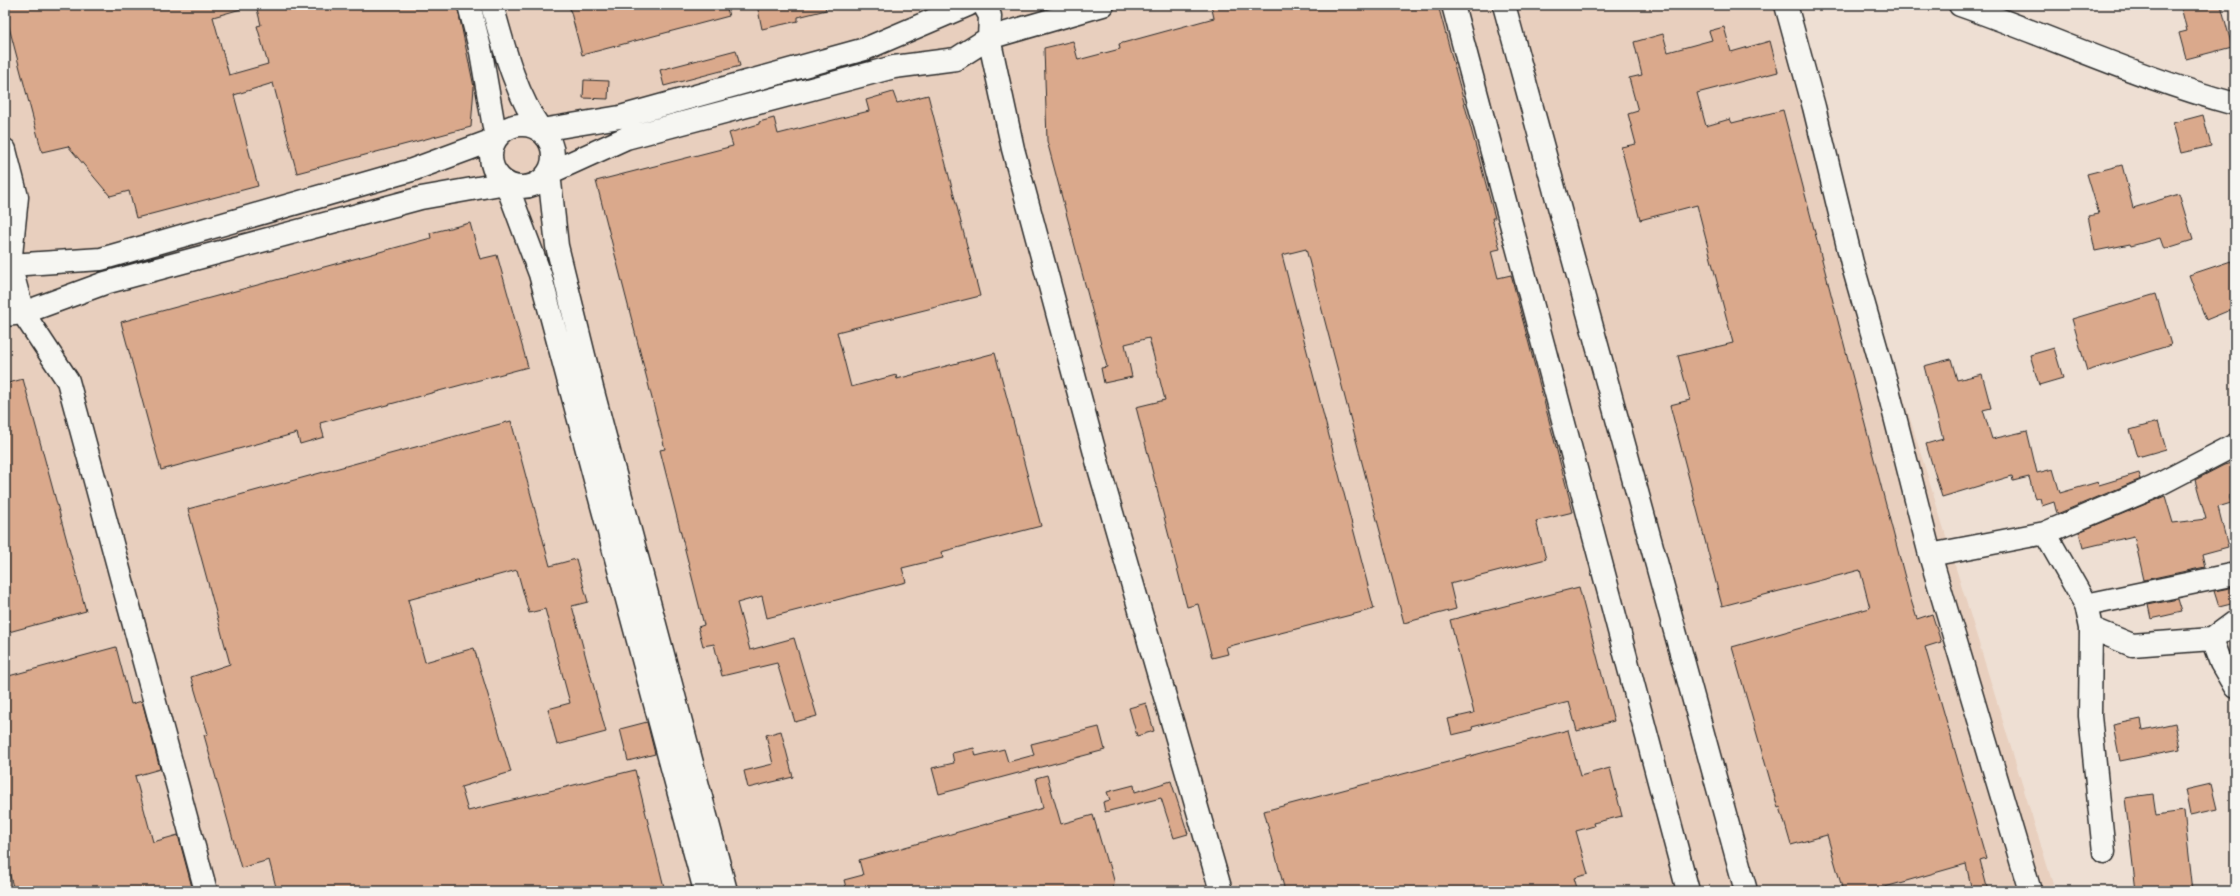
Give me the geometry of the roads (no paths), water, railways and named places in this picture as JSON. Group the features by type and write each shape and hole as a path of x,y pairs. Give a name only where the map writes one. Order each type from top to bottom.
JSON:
{"street":[{"path":"469,5 481,52 496,139"},
{"path":"492,5 505,52 528,111 552,144 554,153 553,163 549,173 557,246 618,526"},
{"path":"726,891 678,749 618,526 540,274 506,183 498,176 492,166 491,155 498,134 510,126 521,124 531,125 541,130 620,117 865,49 968,5"},
{"path":"984,5 990,16 989,38 1017,164 1102,475 1221,891"},
{"path":"14,314 105,283 422,198 506,183 524,187 534,185 549,173 626,138 894,67 956,59 989,38 1103,5"},
{"path":"1453,5 1688,891"},
{"path":"1504,5 1746,891"},
{"path":"1786,5 1814,107 1852,263 1890,397 1930,555 2030,891"},
{"path":"1960,5 2022,27 2180,89 2235,104"},
{"path":"8,266 101,259 412,170 496,139"},
{"path":"5,150 17,197 8,266 14,314 68,381 206,891"},
{"path":"1930,555 2045,533 2152,488 2235,445"},
{"path":"2045,533 2086,605 2091,628 2090,716 2104,852"},
{"path":"2086,605 2235,574"},
{"path":"2091,628 2132,645 2212,638 2235,622"},
{"path":"2212,638 2221,663 2235,687"},
{"path":"678,749 705,891"}]}
